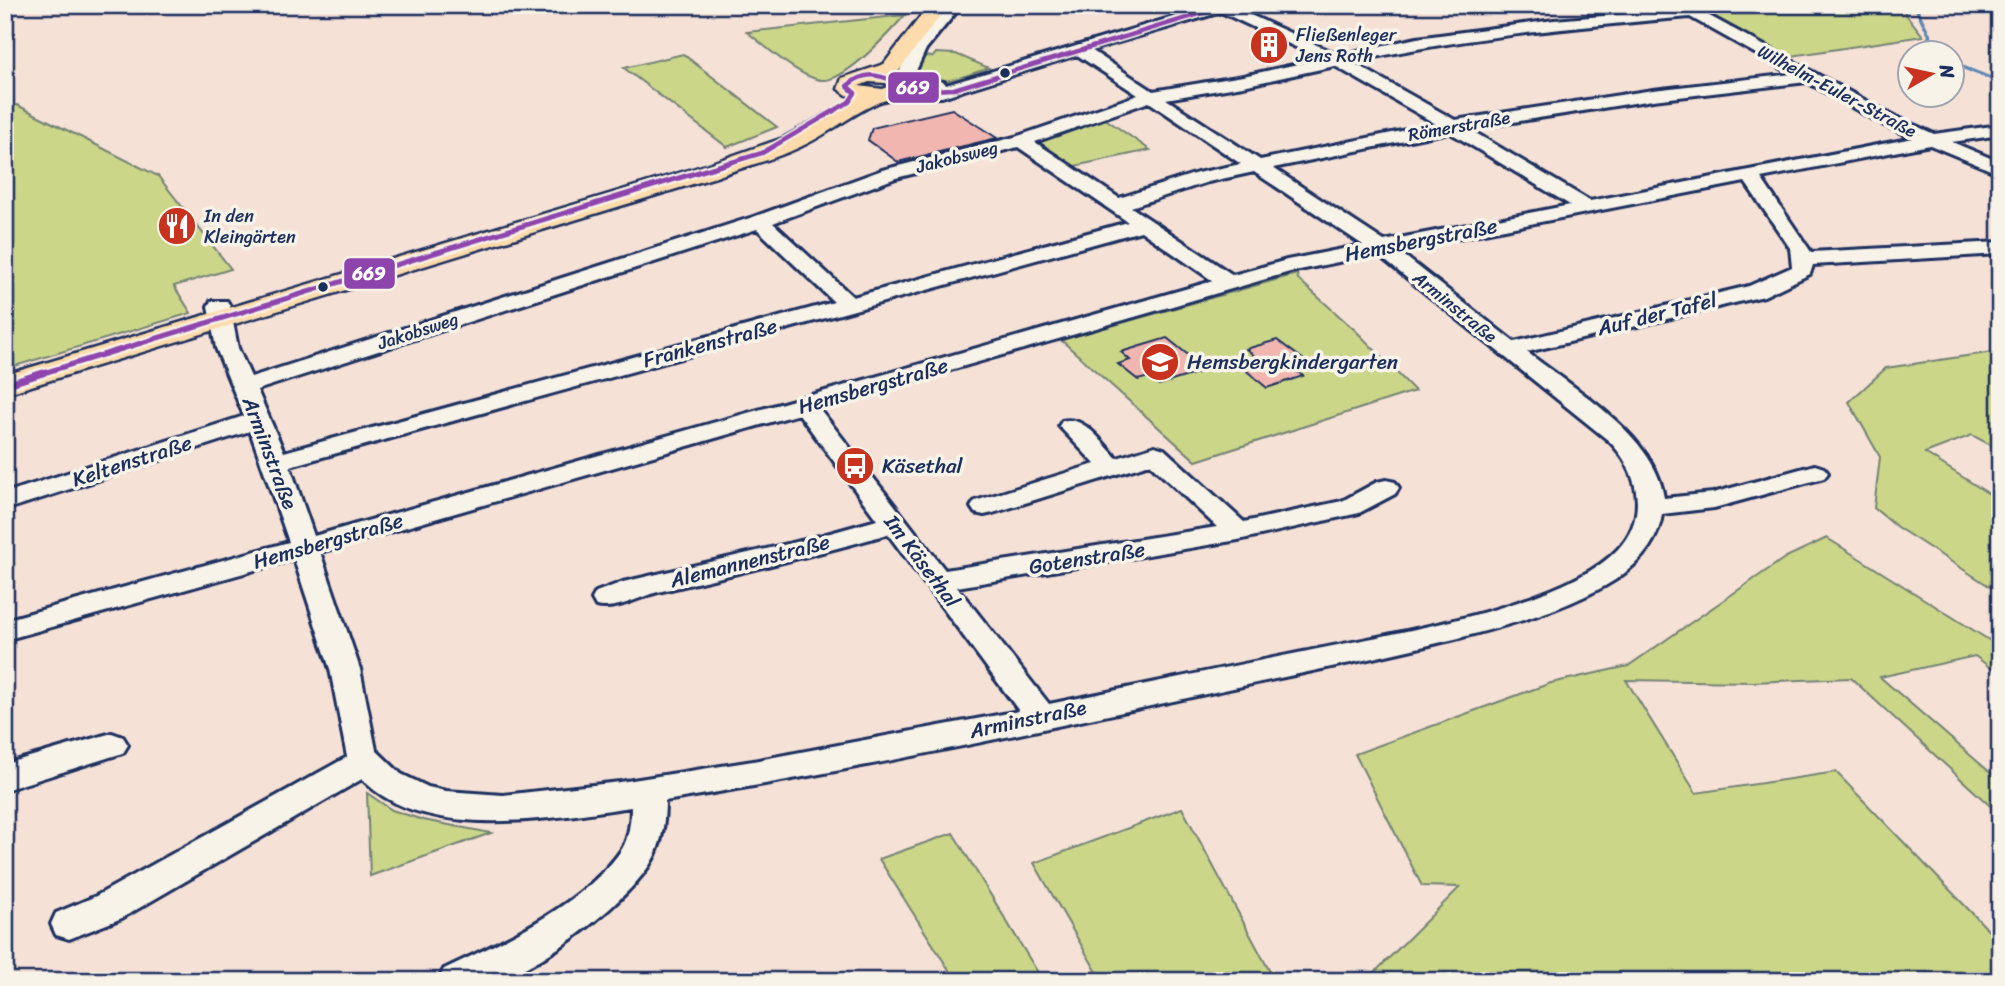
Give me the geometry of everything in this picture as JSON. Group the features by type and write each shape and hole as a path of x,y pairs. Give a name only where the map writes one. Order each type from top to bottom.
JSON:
{"main road":[{"path":"5,385 221,312 677,181 808,135 868,99 889,82 939,5"},
{"path":"762,153 823,120 853,99 855,93 889,82"}],"street":[{"path":"954,5 914,57 907,75 917,82 932,85 974,83"},
{"path":"889,82 934,93 954,89 1079,48 1225,6 1336,60 1587,207"},
{"name":"Jakobsweg","path":"244,387 760,221 889,174 1021,141 1151,96 1243,81 1417,43 1684,9"},
{"name":"Wilhelm-Euler-Straße","path":"1684,9 1888,120 2000,169"},
{"name":"Arminstraße","path":"221,312 227,348 276,462 306,547 345,669 360,751 365,762 398,787 427,801 461,807 543,805 648,792 808,764 1413,639 1500,617 1548,600 1612,570 1633,552 1650,523 1652,506 1649,481 1632,450 1380,247 1079,48"},
{"name":"Römerstraße","path":"1115,206 1205,177 1255,165 1452,126 1653,95 1810,77"},
{"name":"Hemsbergstraße","path":"5,630 805,406 1287,266 1933,139 2000,130"},
{"path":"1021,141 1231,283"},
{"path":"1750,176 1793,235 1803,264 2000,248"},
{"path":"760,221 849,304"},
{"name":"Frankenstraße","path":"276,462 1143,224"},
{"name":"Auf der Tafel","path":"1508,350 1756,290 1784,281 1803,264"},
{"name":"Im Käsethal","path":"805,406 1040,716"},
{"name":"Keltenstraße","path":"5,502 258,420"},
{"path":"1071,426 1112,467"},
{"path":"984,507 1155,454 1238,532"},
{"path":"1652,506 1672,508 1702,503 1815,473"},
{"name":"Gotenstraße","path":"936,581 1238,532 1350,507 1386,488"},
{"name":"Alemannenstraße","path":"606,599 633,589 808,548 894,524"},
{"path":"5,777 111,745"},
{"path":"69,924 109,907 365,762"},
{"path":"457,981 530,947 603,894 639,853 648,817 648,792"}],"green space":[{"path":"1689,5 1904,5 1905,13 1923,36 1896,38 1785,57"},
{"path":"905,15 856,63 825,80 816,79 796,69 747,32"},
{"path":"936,53 956,54 989,68 944,81 916,76 916,67 924,56 933,57"},
{"path":"683,54 777,127 727,147 624,68"},
{"path":"17,105 158,176 231,269 174,286 191,313 5,369 5,108"},
{"path":"1104,118 1150,150 1070,167 1037,143"},
{"path":"1297,274 1298,279 1356,331 1415,391 1196,461 1061,340"},
{"path":"2000,351 2000,450 1972,435 1925,453 2000,501 2000,593 1897,527 1874,508 1880,457 1849,402 1886,368"},
{"path":"1827,538 2000,647 2000,675 1975,656 1880,677 2000,781 2000,815 1851,678 1753,682 1626,680 1696,793 1836,772 2000,942 2000,981 1366,981 1460,887 1422,886 1355,754 1551,683 1628,666 1786,557"},
{"path":"367,793 392,810 423,820 491,833 370,876"},
{"path":"1182,808 1275,981 1102,981 1034,863"},
{"path":"953,833 1043,981 956,981 879,859"}],"building":[{"path":"952,109 997,138 898,162 868,140 872,128"},
{"name":"Hemsbergkindergarten","path":"1167,338 1207,370 1159,385 1149,377 1138,380 1118,364 1130,360 1121,352"},
{"path":"1277,340 1305,361 1289,366 1303,376 1267,388 1243,368 1262,362 1246,349"}],"waterway":[{"path":"1911,5 1916,8 1930,36 1928,38"},
{"path":"1966,69 2000,82"}],"transit line":[{"name":"669","path":"5,385 762,153 849,102 855,93 847,86 865,75 884,77 920,89 954,89 1229,5"}],"place":[{"name":"Fließenleger Jens Roth","path":"1269,45"},
{"name":"In den Kleingärten","path":"177,226"},
{"name":"Hemsbergkindergarten","path":"1160,362"},
{"name":"Käsethal","path":"855,466"}]}
